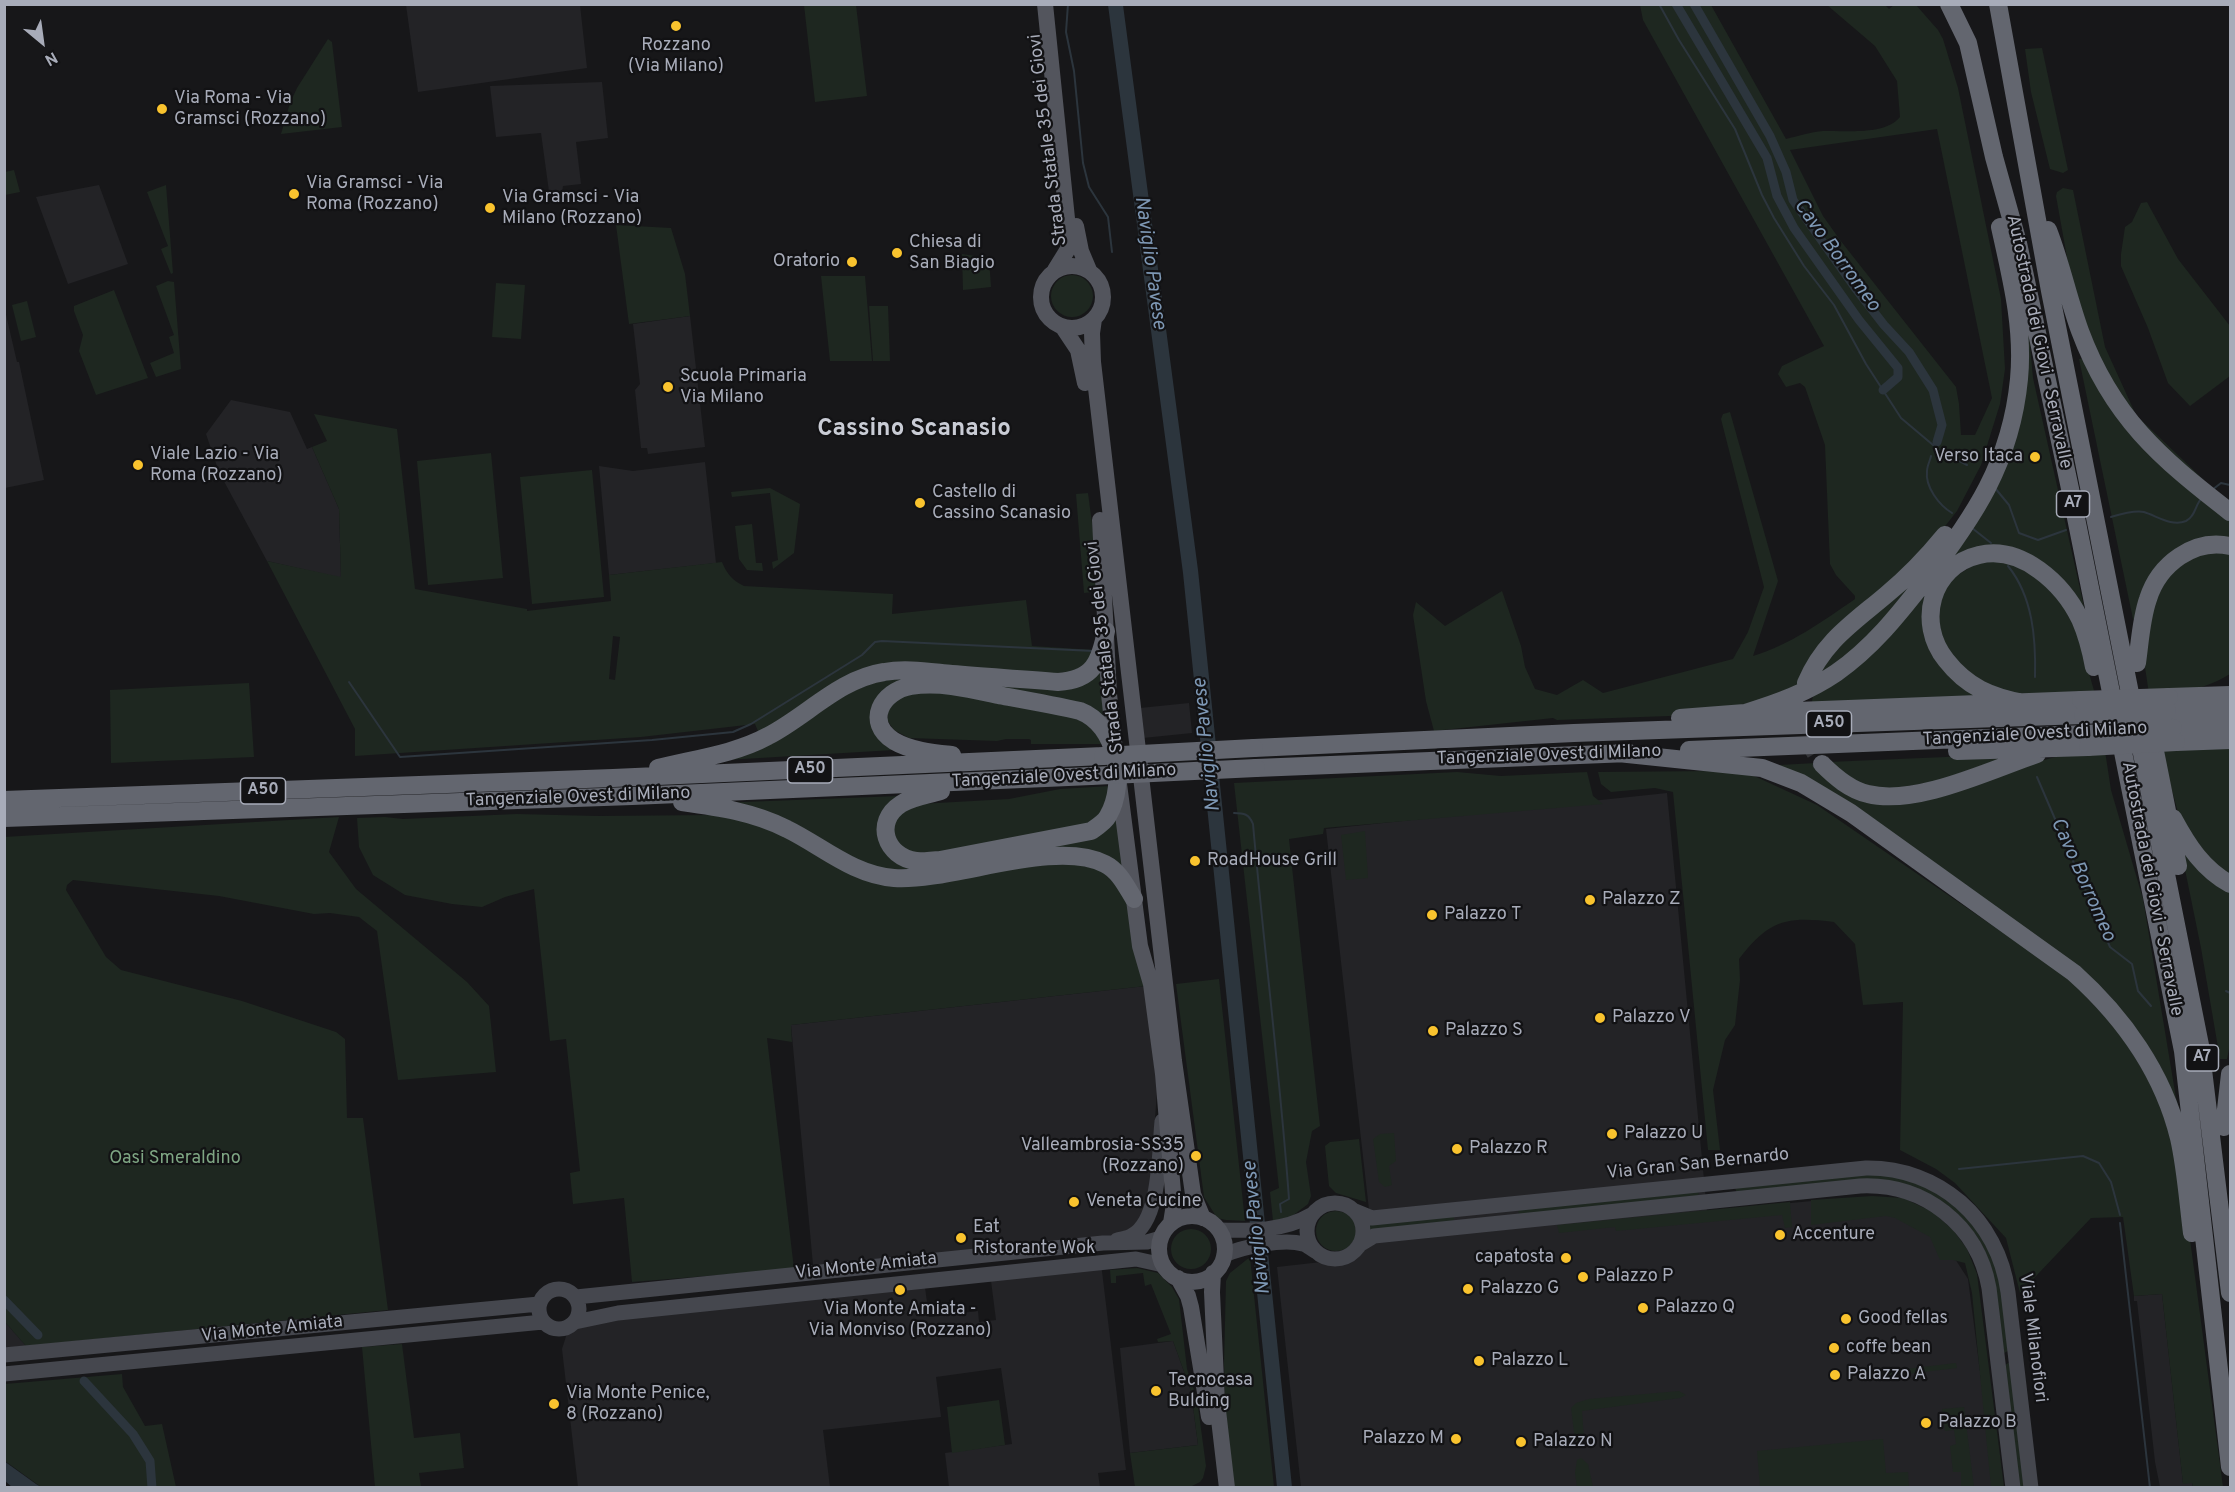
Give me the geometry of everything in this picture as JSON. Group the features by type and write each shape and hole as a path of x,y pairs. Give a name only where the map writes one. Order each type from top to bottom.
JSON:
{"highway":[{"name":"Autostrada dei Giovi - Serravalle","path":"1949,4 1968,43 2020,254 2072,498 2184,1061 2230,1467"},
{"name":"Autostrada dei Giovi - Serravalle","path":"1998,4 2050,291 2200,1045 2230,1293"},
{"path":"1806,683 1813,666 1833,639 1910,573 1950,530 1973,492 1987,461 2003,408 2010,354 2009,306 1995,157"},
{"path":"2031,184 2081,332 2110,394 2147,443 2230,513"},
{"path":"1745,713 1789,699 1814,687 1857,657 1879,637 1954,543 1988,490 2009,431 2019,378 2018,312 2001,227"},
{"name":"A7","path":"2050,291 2073,360 2167,806 2224,1127 2227,1262"},
{"path":"2137,663 2145,608 2162,573 2191,549 2212,544 2230,546"},
{"path":"2082,708 2024,703 1984,693 1972,685 1944,658 1932,636 1929,611 1934,593 1945,575 1969,558 1992,553 2021,560 2055,585 2074,609 2089,644 2123,794 2143,853"},
{"path":"612,778 751,744 796,719 841,688 884,672 915,671 1058,682 1076,680 1089,672 1099,661 1106,631"},
{"path":"2173,715 2205,690 2230,680"},
{"path":"1004,781 952,789 902,803 888,815 884,828 887,841 899,854 915,861 940,860 1091,831 1107,818 1115,801 1110,761 1113,748 1104,728 1089,714 973,690 920,685 896,690 889,695 880,708 879,720 884,732 902,745 937,754 1008,762"},
{"path":"2173,715 2230,695"},
{"path":"1574,733 1669,719 1745,713 2024,703"},
{"name":"Tangenziale Ovest di Milano","path":"4,800 1008,762 1110,761 1254,748 2082,708 2173,715 2230,726"},
{"name":"Tangenziale Ovest di Milano","path":"4,818 632,796 1618,753 2087,740 2173,715 2230,709"},
{"path":"2173,715 2226,741"},
{"path":"1822,765 1854,789 1868,794 1903,797 1938,789 2056,748 2087,740"},
{"path":"1689,759 2056,748"},
{"path":"1618,753 1762,768 1801,783 1859,818 2057,960 2106,1003 2148,1063 2174,1119 2183,1161 2195,1253 2220,1373"},
{"path":"632,796 750,813 786,828 851,866 893,878 921,877 1035,858 1065,856 1089,858 1106,864 1121,877 1134,899"},
{"path":"2167,806 2194,853 2209,870 2230,884"},
{"path":"2224,1127 2230,1074"}],"main road":[{"name":"Strada Statale 35 dei Giovi","path":"1045,4 1069,238 1068,249 1055,270"},
{"name":"Strada Statale 35 dei Giovi","path":"1053,4 1077,233 1089,270"},
{"path":"1072,265 1089,270 1097,278 1102,288 1103,299 1094,319 1079,327 1062,326 1046,315 1041,296 1042,287 1047,278 1055,270 1072,265"},
{"name":"Strada Statale 35 dei Giovi","path":"1094,319 1092,333 1095,375 1171,1037 1192,1185 1203,1218"},
{"name":"Strada Statale 35 dei Giovi","path":"1062,326 1078,350 1082,362 1150,984"},
{"path":"1100,520 1110,761 1140,945 1150,984 1165,1091 1174,1204 1171,1223 1161,1238 1160,1256 1169,1273 1178,1278 1196,1281 1213,1273"},
{"path":"1103,1243 1132,1236 1144,1225 1154,1204 1165,1091"},
{"name":"Via Gran San Bernardo","path":"1355,1211 1372,1218 1879,1168 1920,1177 1957,1198 1985,1228 2003,1265"},
{"name":"Via Gran San Bernardo","path":"1359,1245 1374,1236 1878,1186 1913,1194 1945,1212 1969,1238 1981,1259 1987,1276"},
{"path":"1171,1223 1186,1216 1203,1218 1219,1230 1242,1231 1267,1228 1299,1222 1321,1206 1330,1203 1343,1204 1355,1211 1363,1228 1359,1245 1350,1255 1338,1260 1326,1258 1302,1243 1285,1242 1243,1248 1224,1255"},
{"path":"1311,1215 1307,1223 1306,1236 1314,1251"},
{"path":"1219,1230 1224,1255 1213,1273 1212,1292 1217,1402 1227,1488"},
{"name":"Via Monte Amiata","path":"576,1297 1103,1243 1147,1242 1161,1238"},
{"name":"Via Monte Amiata","path":"575,1322 618,1313 997,1272 1136,1259 1163,1264"},
{"name":"Viale Milanofiori","path":"2003,1265 2031,1488"},
{"name":"Viale Milanofiori","path":"1987,1276 2013,1488"},
{"path":"1178,1278 1191,1307 1219,1488"},
{"path":"558,1288 570,1291 576,1297 579,1315 569,1327 559,1329 543,1322 539,1315 539,1304 545,1294 558,1288"},
{"name":"Via Monte Amiata","path":"4,1355 539,1304"},
{"name":"Via Monte Amiata","path":"4,1374 543,1322"}],"shaded area":[{"path":"406,5 580,5 587,68 418,92"},
{"path":"602,82 608,138 576,142 581,184 563,186 561,200 550,199 541,133 496,137 490,86"},
{"path":"99,185 128,264 68,284 36,197"},
{"path":"4,306 17,362 19,362 44,480 5,488"},
{"name":"Scuola Primaria Via Milano","path":"690,316 705,447 648,454 647,448 641,448 635,390 640,384 633,324"},
{"path":"231,400 290,412 307,449 312,447 339,509 341,578 267,561 219,472 206,434"},
{"path":"705,462 716,563 609,575 599,466 633,471"},
{"path":"1189,703 1192,733 1143,738 1140,708"},
{"path":"1667,793 1707,1211 1812,1201 1932,1223 1968,1279 1995,1487 1301,1487 1277,1267 1348,1259 1373,1245 1326,829"},
{"path":"1146,986 1157,1091 1149,1203 1137,1227 1110,1237 813,1265 791,1025"},
{"path":"1101,1263 1126,1470 1098,1473 1100,1487 949,1487 945,1453 1012,1444 1001,1368 936,1377 941,1417 823,1430 830,1487 578,1487 562,1349 569,1327 575,1322 924,1280 929,1317 978,1311 979,1322 996,1320 990,1273"},
{"path":"2162,1294 2183,1483 2192,1483 2193,1487 2160,1487 2155,1462 2137,1301 2134,1301 2134,1296"},
{"path":"5,1322 26,1346 5,1348"},
{"path":"1173,1341 1191,1391 1198,1445 1130,1453 1120,1348"}],"green space":[{"path":"804,5 856,5 867,96 815,102"},
{"path":"1640,5 1711,5 1786,139 1823,131 1875,130 1893,123 1900,117 1897,81 1875,46 1827,5 1885,5 1889,9 1894,5 1916,5 1943,39 1958,88 2001,299 2005,369 2000,404 1981,465 1957,511 1924,553 1801,686 1780,697 1697,715 1557,720 1553,718 1434,731 1426,701 1413,615 1416,602 1445,626 1502,591 1521,646 1525,667 1535,689 1557,695 1583,680 1603,693 1733,659 1748,632 1764,587 1721,419 1723,414 1730,412 1778,581 1753,656 1793,639 1855,599 1830,564 1825,445 1805,387 1800,383 1786,387 1778,374 1782,366 1824,346 1643,20","holes":["1937,129 1992,398 1975,435 1961,435 1956,387 1823,216 1790,150"]},
{"path":"328,39 332,42 342,127 281,134 297,88"},
{"path":"2042,48 2068,170 2063,173 2050,169 2031,92 2025,49"},
{"path":"14,170 20,192 5,195 5,172"},
{"path":"166,185 173,273 171,274 161,249 168,246 147,192"},
{"path":"2063,188 2073,190 2105,347 2136,415 2204,480 2199,482 2136,422 2097,360 2070,274 2056,196 2057,192"},
{"path":"2147,202 2178,259 2230,326 2230,376 2190,406 2168,383 2148,328 2121,266 2125,227 2132,222 2141,203"},
{"path":"616,225 671,228 685,274 690,316 629,324"},
{"path":"962,254 989,258 991,287 963,290"},
{"path":"1072,275 1080,276 1087,281 1092,288 1092,304 1087,311 1080,316 1072,317 1064,316 1057,311 1052,304 1051,296 1052,288 1057,281 1064,276"},
{"path":"821,276 865,276 872,361 830,361"},
{"path":"168,281 174,282 181,369 156,377 150,363 174,353 169,337 174,335 156,286"},
{"path":"496,283 525,285 521,339 492,337"},
{"path":"114,290 148,378 96,395 79,351 83,335 74,306"},
{"path":"27,301 36,337 21,341 12,305"},
{"path":"869,306 888,306 890,361 873,361"},
{"path":"2024,317 2029,334 2033,378 2087,620 2045,568 1960,556 1924,631 1981,697 1811,708 1813,695 1851,671 1988,500"},
{"path":"2086,358 2099,384 2230,520 2230,540 2185,545 2135,619 2133,619 2079,359"},
{"path":"314,414 397,429 415,589 527,609 527,611 611,601 609,575 722,562 730,576 744,586 893,594 892,614 1026,600 1032,646 1095,650 1096,656 1066,677 907,665 760,736 755,724 641,737 355,756 355,729 267,561 341,577 339,509 312,447 327,441","holes":["613,636 620,637 615,680 609,679"]},
{"path":"491,453 503,578 428,585 417,461"},
{"path":"592,470 604,597 532,604 520,477"},
{"path":"770,488 800,504 794,553 773,569 772,562 778,560 770,493 732,497 731,492"},
{"path":"1088,493 1101,591 1084,593 1076,494"},
{"path":"752,524 756,563 762,563 763,571 747,570 739,559 735,526"},
{"path":"2201,552 2230,553 2230,674 2191,690 2149,694 2142,647 2148,613 2170,571"},
{"path":"2008,561 2048,585 2074,621 2095,694 2025,698 1972,678 1953,661 1934,628 1946,582 1979,562"},
{"path":"1914,578 1898,610 1821,678 1817,669 1828,655"},
{"path":"1101,668 1107,720 924,681 877,706 894,750 726,760 832,700 893,675 1054,686"},
{"path":"249,683 254,757 111,763 110,690"},
{"path":"943,691 1081,717 1104,744 1031,744 1029,739 997,741 909,738 894,730 887,720 889,705 907,693"},
{"path":"2230,748 2230,879 2214,865 2179,816 2161,750"},
{"path":"2105,751 2111,790 2143,899 2176,1098 2184,1124 2117,1009 1779,765 1816,763 1855,795 2015,768 2066,754"},
{"path":"2016,754 1909,791 1862,787 1828,762"},
{"path":"1715,771 1750,774 1817,805 2066,976 2119,1031 2154,1089 2180,1164 2223,1487 2193,1487 2192,1483 2183,1484 2162,1294 2134,1296 2123,1217 2091,1218 2020,1293 2006,1238 1955,1183 1936,1169 1900,1150 1903,1002 1863,1005 1855,944 1834,922 1803,920 1780,924 1760,936 1739,959 1740,980 1735,1025 1725,1040 1713,1090 1720,1150 1708,1150 1673,792 1655,788 1611,792 1601,784 1598,772"},
{"path":"1457,772 1501,776 1587,772 1593,796 1603,804 1324,828 1323,834 1289,839 1320,1126 1312,1131 1306,1162 1311,1196 1308,1204 1291,1217 1273,1221 1270,1192 1279,1188 1234,783"},
{"path":"1110,786 1108,802 1093,824 935,857 908,854 891,836 896,816 919,804 1009,799 1060,789"},
{"path":"899,796 886,814 907,864 1116,817 1124,873 1101,858 923,873 879,871 717,803"},
{"path":"517,814 714,815 761,823 852,872 1065,862 1102,870 1126,895 1146,986 791,1025 792,1042 767,1038 794,1269 632,1282 624,1198 573,1204 570,1173 580,1171 566,1039 550,1041 534,889 505,897 482,907 405,895 373,875 359,847 357,818 403,819"},
{"name":"Oasi Smeraldino","path":"339,817 329,852 356,889 467,982 489,1006 496,1072 398,1080 377,931 359,917 330,913 314,914 219,896 73,880 67,885 66,890 106,957 121,970 242,1001 336,1032 345,1039 347,1118 363,1118 388,1310 26,1346 5,1322 4,837"},
{"path":"1365,831 1368,878 1346,880 1341,835"},
{"path":"2180,845 2230,890 2230,1044 2227,1059 2220,1059"},
{"path":"1219,979 1245,1221 1217,1218 1204,1197 1176,984"},
{"path":"1394,1133 1396,1161 1389,1166 1392,1185 1385,1187 1379,1182 1373,1139 1380,1134"},
{"path":"1359,1139 1366,1202 1336,1193 1329,1186 1325,1146 1330,1142"},
{"path":"1884,1172 1930,1188 1974,1221 2000,1272 2008,1351 2004,1353 1994,1284 1983,1247 1964,1221 1921,1190 1737,1193 1735,1188"},
{"path":"1697,1189 1699,1193 1697,1197 1519,1216 1518,1208"},
{"path":"1872,1196 1903,1198 1933,1212 1954,1231 1967,1249 1977,1274 2004,1487 1991,1487 1972,1293 1965,1263 1940,1260 1930,1237 1895,1218 1886,1216 1811,1225 1811,1200"},
{"path":"1790,1202 1792,1227 1785,1228 1782,1215 1616,1231 1615,1227 1559,1233 1557,1225"},
{"path":"1336,1211 1344,1212 1350,1217 1355,1223 1355,1239 1350,1245 1344,1250 1336,1251 1328,1250 1322,1245 1317,1239 1316,1231 1317,1223 1322,1217 1328,1212"},
{"path":"1454,1216 1450,1224 1377,1231 1370,1229 1369,1225 1373,1222"},
{"path":"1191,1229 1205,1235 1211,1249 1205,1263 1191,1269 1177,1263 1171,1249 1177,1235"},
{"path":"1250,1257 1274,1487 1234,1487 1226,1432 1224,1363 1226,1281 1230,1273"},
{"path":"1137,1268 1158,1273 1172,1287 1179,1299 1187,1369 1197,1399 1206,1466 1200,1482 1190,1487 1135,1487 1130,1453 1198,1445 1191,1391 1173,1341 1158,1342 1157,1339 1171,1334 1151,1284 1145,1286 1143,1273 1116,1276 1116,1283 1111,1283 1110,1270"},
{"path":"402,1344 414,1438 460,1433 464,1468 419,1473 421,1487 375,1487 362,1347"},
{"path":"2010,1362 2026,1487 2019,1487 2005,1365"},
{"path":"1956,1363 1957,1368 1873,1378 1872,1373"},
{"path":"122,1374 123,1387 145,1426 162,1424 176,1487 41,1487 5,1461 5,1384"},
{"path":"1679,1391 1686,1395 1680,1398 1582,1411 1584,1439 1580,1442 1575,1440 1571,1408 1576,1403 1589,1399"},
{"path":"999,1400 1005,1445 952,1453 947,1407"},
{"path":"1964,1407 1974,1487 1951,1487 1961,1486 1961,1472 1953,1472 1950,1446 1956,1444 1954,1430 1945,1431 1942,1409"},
{"path":"1883,1439 1886,1473 1908,1472 1909,1487 1760,1487 1757,1451"},
{"path":"1581,1458 1588,1464 1593,1487 1577,1487 1575,1473 1577,1460"}],"water":[{"name":"Naviglio Pavese","path":"1108,5 1123,5 1198,570 1292,1487 1277,1487 1183,573"},
{"path":"4,1461 41,1487 12,1487 5,1481"}],"waterway":[{"path":"1068,4 1066,32 1074,71 1083,163 1089,187 1108,217 1112,252"},
{"path":"1659,4 1735,129 1774,218 1804,266 1834,305 1866,364 1901,418 1939,450 1967,465"},
{"path":"1676,4 1767,158 1777,196 1794,228 1859,320 1898,368 1898,377 1883,390"},
{"name":"Cavo Borromeo","path":"1694,4 1770,136 1786,172 1793,200 1856,289 1909,352 1933,390 1942,425 1937,442"},
{"name":"Cavo Borromeo","path":"1931,456 1927,469 1928,483 1938,500 1952,513"},
{"path":"2212,490 2221,483 2230,485"},
{"path":"1995,488 2009,505 2019,533 2038,540 2066,530"},
{"path":"2111,517 2144,512 2170,522 2186,521 2192,516 2202,498"},
{"name":"Cavo Borromeo","path":"1972,528 1991,543"},
{"name":"Cavo Borromeo","path":"2008,566 2023,591 2028,605 2035,648 2035,677"},
{"path":"349,682 400,757 652,740 733,732 751,724 862,655 875,642 1094,651"},
{"name":"Cavo Borromeo","path":"2037,777 2110,947 2132,964 2138,991 2151,1006"},
{"name":"Naviglio Pavese","path":"1234,813 1246,815 1253,824 1289,1199 1280,1204 1281,1212"},
{"name":"Cavo Borromeo","path":"2226,991 2230,993"},
{"path":"1959,1169 2083,1156 2099,1163 2111,1182 2120,1215"},
{"path":"2120,1223 2150,1488"},
{"path":"4,1300 38,1335"},
{"path":"84,1381 133,1434 150,1461 152,1488"}],"tunnel":[{"path":"1802,711 1806,737 1822,764"}],"place":[{"name":"Rozzano (Via Milano)","path":"676,26"},
{"name":"Via Roma - Via Gramsci (Rozzano)","path":"162,109"},
{"name":"Via Gramsci - Via Roma (Rozzano)","path":"294,194"},
{"name":"Via Gramsci - Via Milano (Rozzano)","path":"490,208"},
{"name":"Chiesa di San Biagio","path":"897,253"},
{"name":"Oratorio","path":"852,262"},
{"name":"Scuola Primaria Via Milano","path":"668,387"},
{"name":"Verso Itaca","path":"2035,457"},
{"name":"Viale Lazio - Via Roma (Rozzano)","path":"138,465"},
{"name":"Castello di Cassino Scanasio","path":"920,503"},
{"name":"RoadHouse Grill","path":"1195,861"},
{"name":"Palazzo Z","path":"1590,900"},
{"name":"Palazzo T","path":"1432,915"},
{"name":"Palazzo V","path":"1600,1018"},
{"name":"Palazzo S","path":"1433,1031"},
{"name":"Palazzo U","path":"1612,1134"},
{"name":"Palazzo R","path":"1457,1149"},
{"name":"Valleambrosia-SS35 (Rozzano)","path":"1196,1156"},
{"name":"Veneta Cucine","path":"1074,1202"},
{"name":"Accenture","path":"1780,1235"},
{"name":"Eat Ristorante Wok","path":"961,1238"},
{"name":"capatosta","path":"1566,1258"},
{"name":"Palazzo P","path":"1583,1277"},
{"name":"Palazzo G","path":"1468,1289"},
{"name":"Via Monte Amiata - Via Monviso (Rozzano)","path":"900,1290"},
{"name":"Palazzo Q","path":"1643,1308"},
{"name":"Good fellas","path":"1846,1319"},
{"name":"coffe bean","path":"1834,1348"},
{"name":"Palazzo L","path":"1479,1361"},
{"name":"Palazzo A","path":"1835,1375"},
{"name":"Tecnocasa Bulding","path":"1156,1391"},
{"name":"Via Monte Penice, 8 (Rozzano)","path":"554,1404"},
{"name":"Palazzo B","path":"1926,1423"},
{"name":"Palazzo M","path":"1456,1439"},
{"name":"Palazzo N","path":"1521,1442"}],"district":[{"name":"Cassino Scanasio","path":"914,430"}]}
